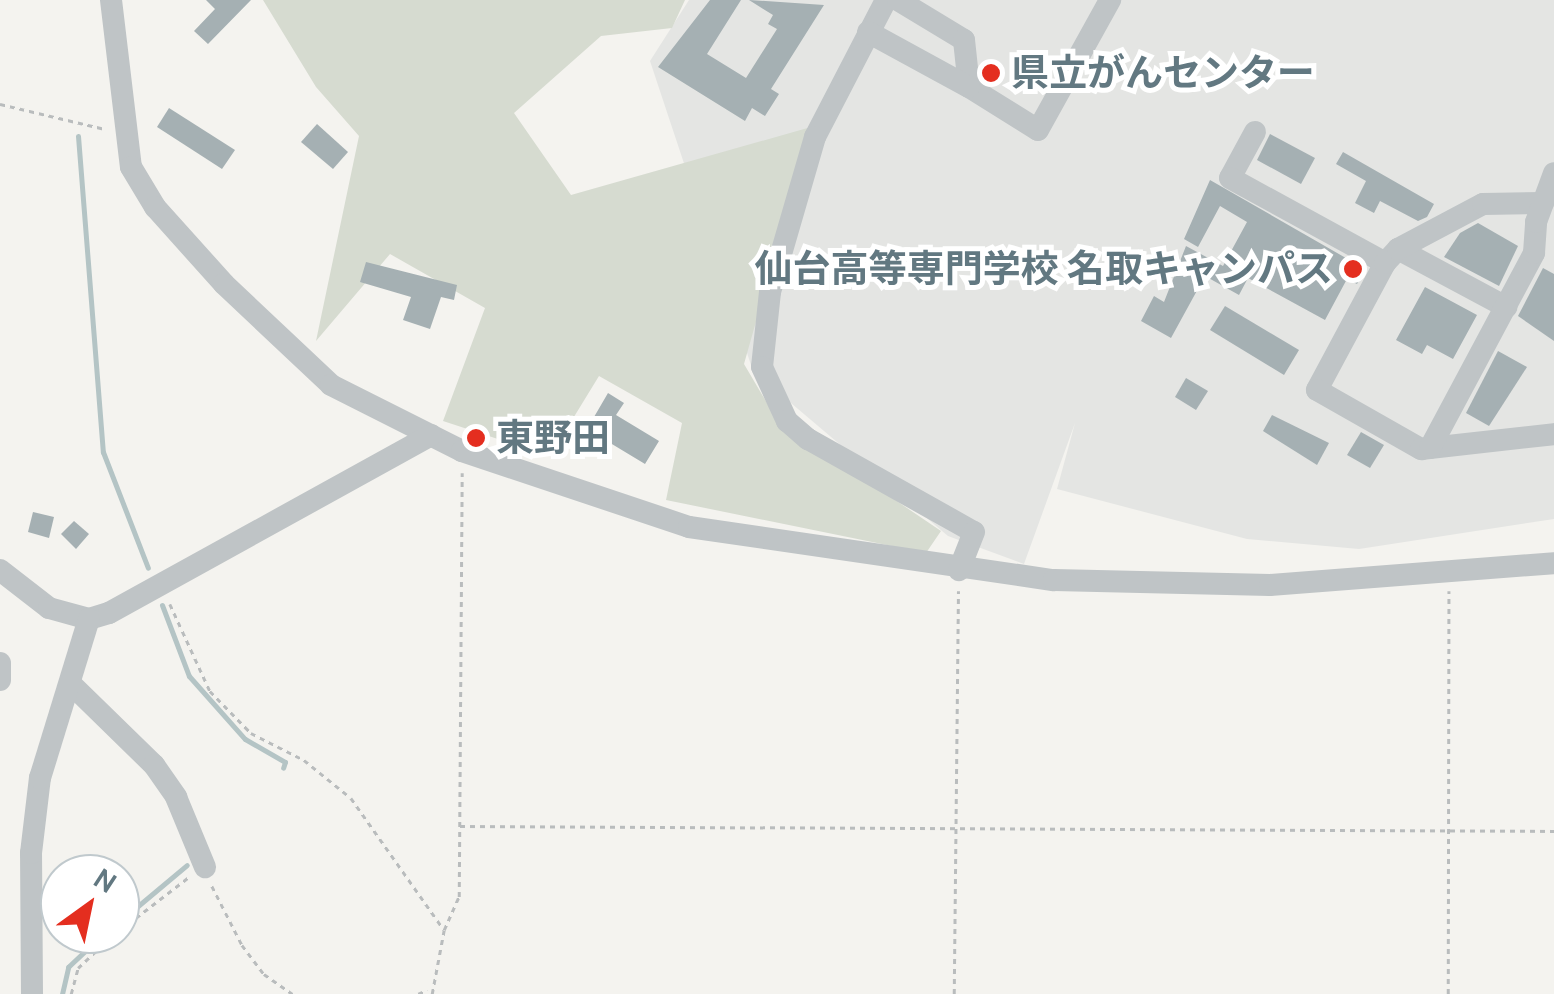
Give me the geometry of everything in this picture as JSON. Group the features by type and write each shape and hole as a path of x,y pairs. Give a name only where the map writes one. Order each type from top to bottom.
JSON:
{"street":[{"path":"111,0 124,132 132,167 155,207 224,284 332,384 462,451 689,527 958,570 1054,580 1270,585 1554,563"},
{"path":"886,0 815,137 770,292 762,366 787,420 808,439 974,532 958,570"},
{"path":"898,0 964,40 968,87"},
{"path":"868,32 1038,130 1110,0"},
{"path":"1255,132 1230,178 1391,256 1506,306"},
{"path":"1430,448 1534,253 1543,203 1554,173"},
{"path":"1543,203 1483,204 1391,256 1317,390 1420,449 1554,434"},
{"path":"0,570 49,608 88,619 164,584 431,434"},
{"path":"32,994 31,853 40,778 72,685 88,619"},
{"path":"0,663 0,680"},
{"path":"72,685 154,765 176,797 205,866"}],"path":[{"path":"0,104 68,124 124,132"},
{"path":"418,994 428,989 444,930 460,897 462,451"},
{"path":"954,994 958,570"},
{"path":"1448,574 1448,994"},
{"path":"164,584 183,642 210,691 251,733 304,760 351,798 444,930"},
{"path":"460,826 1554,831"},
{"path":"140,915 205,866 242,946 264,974 293,994"},
{"path":"70,994 78,968 93,954"},
{"path":"428,989 432,994"}],"shaded area":[{"path":"263,0 685,0 672,28 601,36 514,113 571,195 811,127 744,364 777,420 941,531 926,553 666,500 682,423 599,376 550,456 443,421 485,308 390,254 316,341 359,136 316,87"},
{"path":"689,0 1554,0 1554,519 1359,549 1247,539 1057,489 1075,423 1024,564 948,536 753,371 650,61"}],"building":[{"path":"206,0 251,0 208,44 194,31 215,9"},
{"path":"710,0 741,0 707,54 746,78 777,29 768,24 773,15 749,0 824,5 771,89 779,94 765,116 752,108 745,121 658,67"},
{"path":"169,108 235,150 222,169 157,127"},
{"path":"317,124 348,152 333,169 301,142"},
{"path":"1270,134 1315,158 1301,184 1257,160"},
{"path":"1343,152 1434,204 1427,217 1418,221 1380,201 1374,213 1355,203 1366,181 1336,164"},
{"path":"1210,180 1365,269 1357,284 1347,279 1325,320 1248,278 1239,295 1205,276 1171,338 1141,321 1154,296 1164,302 1186,246 1223,266 1247,222 1220,206 1198,247 1184,239"},
{"path":"1478,223 1518,246 1499,286 1444,257 1460,233"},
{"path":"366,262 457,285 454,300 441,297 430,329 403,320 411,297 360,282"},
{"path":"1543,268 1554,274 1554,341 1518,316"},
{"path":"1425,287 1477,315 1453,359 1427,345 1422,354 1396,340"},
{"path":"1225,306 1299,350 1284,375 1210,330"},
{"path":"1498,351 1527,367 1489,426 1466,413"},
{"path":"1186,378 1208,391 1196,410 1175,397"},
{"path":"608,393 624,403 616,415 659,441 645,464 587,429"},
{"path":"1272,415 1329,443 1317,465 1263,431"},
{"path":"1361,432 1384,445 1370,468 1347,455"},
{"path":"33,512 54,517 49,538 28,532"},
{"path":"74,521 89,534 76,549 61,534"}],"waterway":[{"path":"78,136 103,452 148,568"},
{"path":"162,605 189,676 245,739 285,762 283,768"},
{"path":"140,904 187,865"},
{"path":"62,994 68,967 82,954"}],"place":[{"name":"県立がんセンター","path":"991,73"},
{"name":"仙台高等専門学校 名取キャンパス","path":"1353,269"},
{"name":"東野田","path":"476,438"}]}
